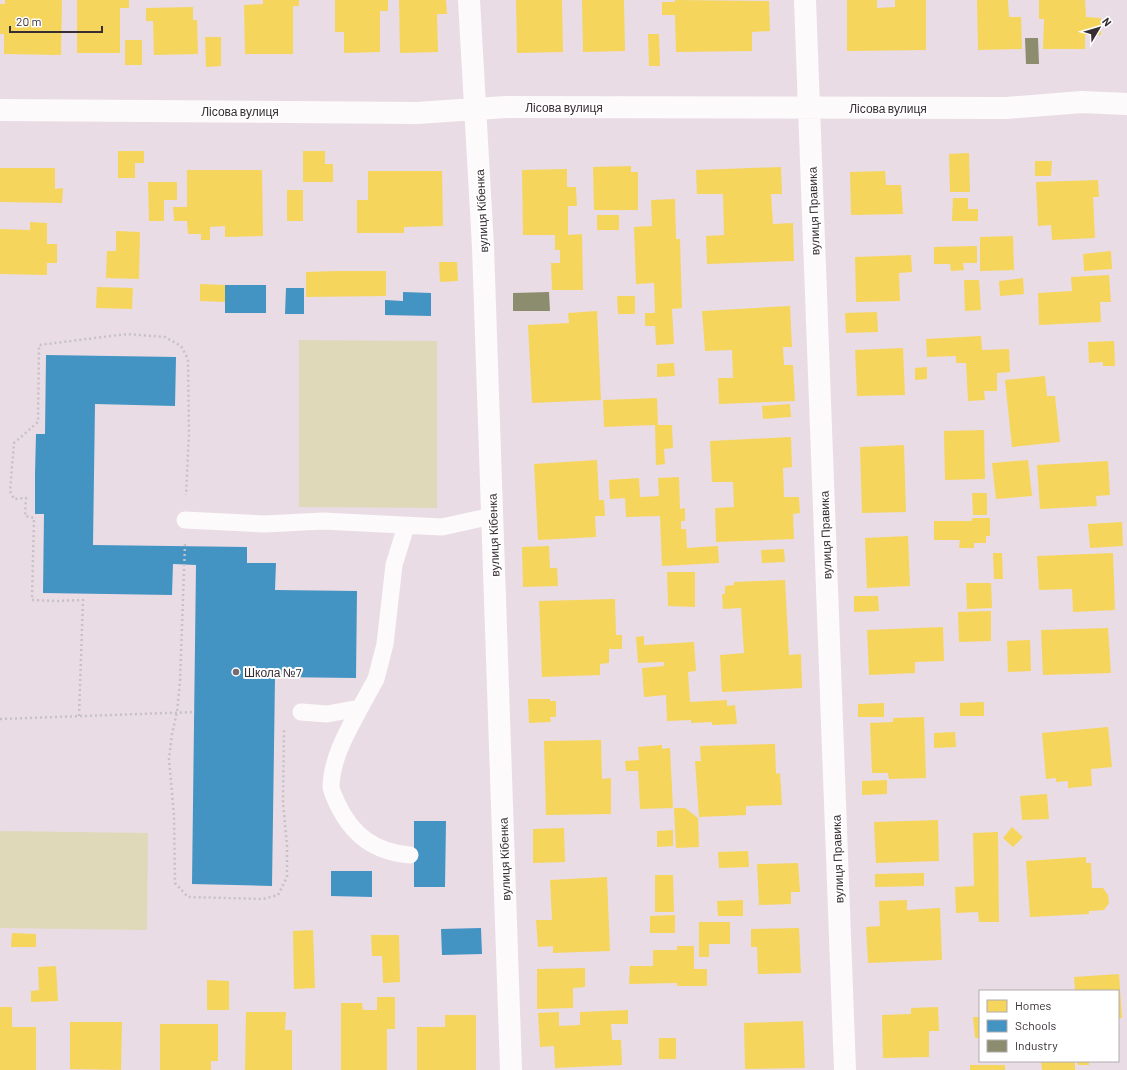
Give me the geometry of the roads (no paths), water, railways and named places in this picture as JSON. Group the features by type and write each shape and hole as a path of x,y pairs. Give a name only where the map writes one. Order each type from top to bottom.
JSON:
{"street":[{"name":"вулиця Кібенка","path":"469,0 483,247 511,1070"},
{"name":"вулиця Правика","path":"805,0 845,1070"},
{"name":"Лісова вулиця","path":"0,110 417,113 520,107 1006,108 1082,102 1127,104"}],"lane":[{"path":"186,520 264,524 322,521 442,527 492,516"},
{"path":"406,526 394,565 385,644 376,679 344,738 335,762 330,787 345,820 367,843 396,854 410,855"},
{"path":"301,712 327,714 360,708"}],"place":[{"name":"Школа №7","path":"236,672"}]}
